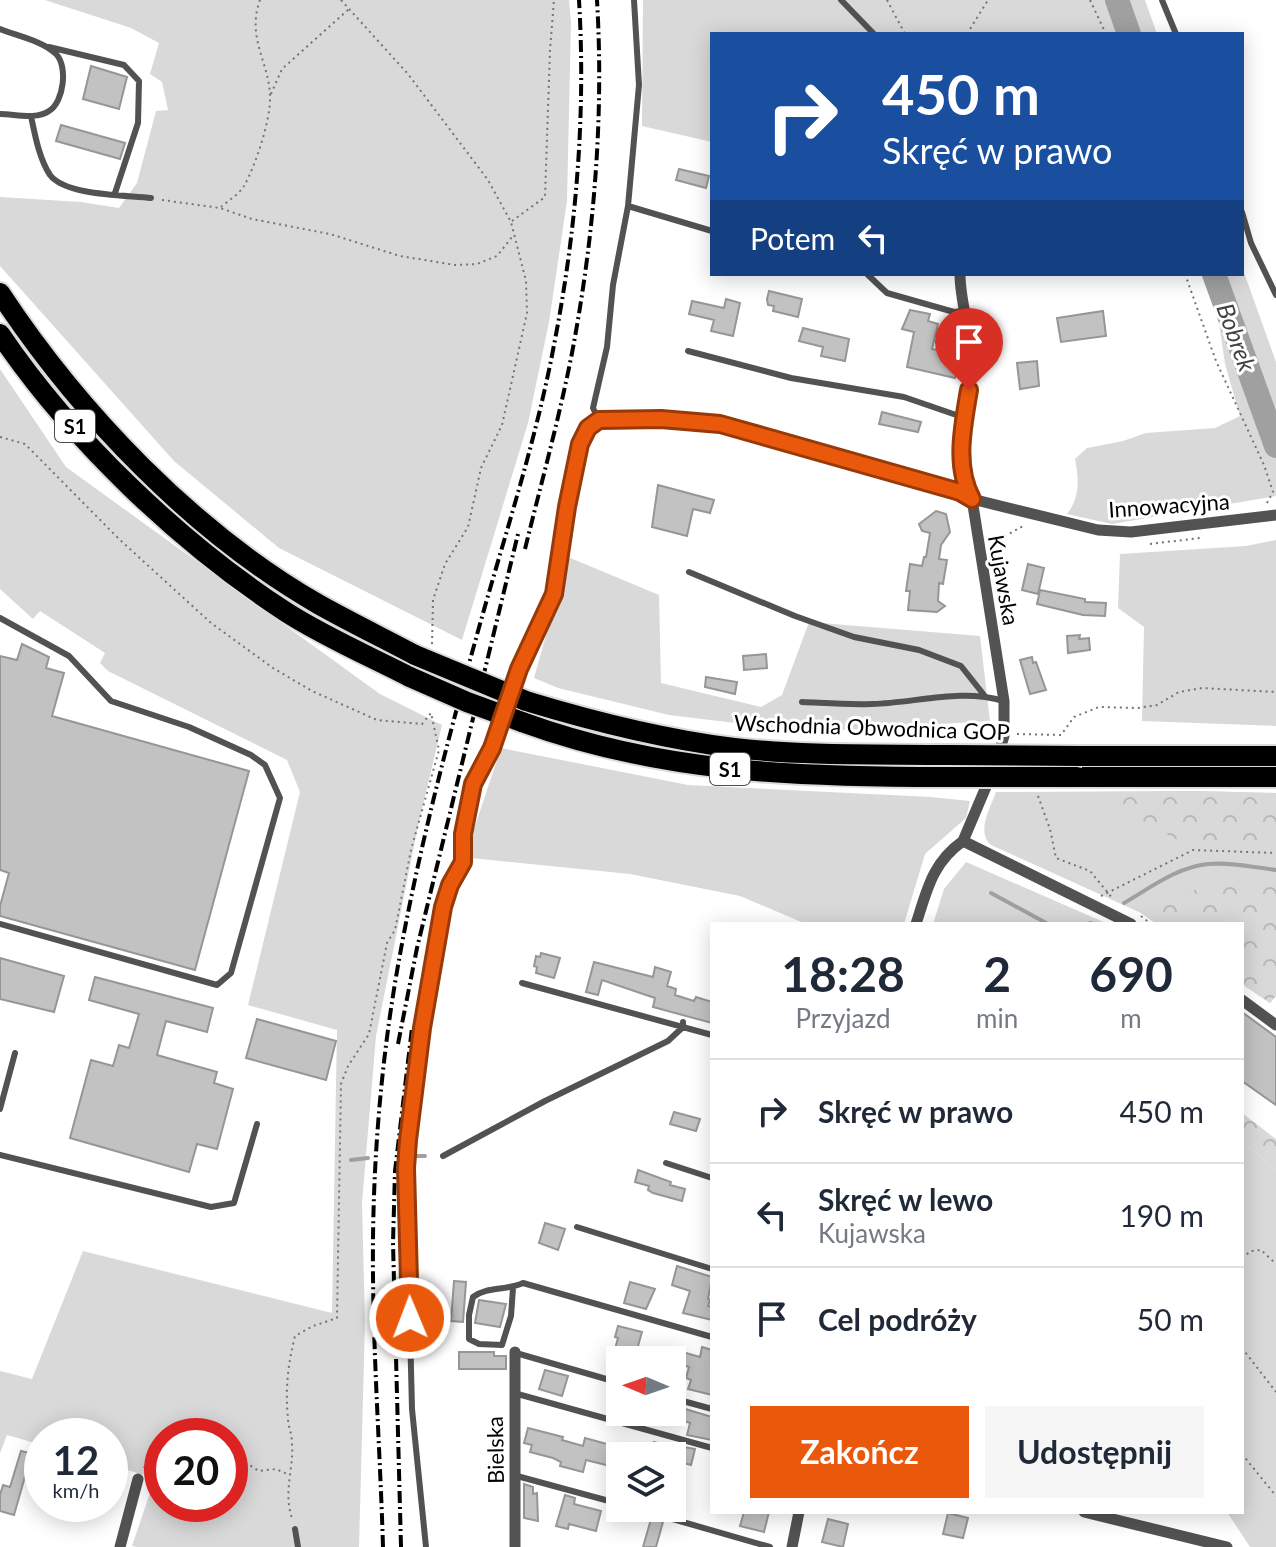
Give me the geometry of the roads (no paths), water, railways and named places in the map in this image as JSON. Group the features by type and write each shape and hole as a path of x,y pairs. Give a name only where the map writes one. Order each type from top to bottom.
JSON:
{"highway":[{"name":"Wschodnia Obwodnica GOP","path":"0,293 27,333 93,414 215,532 318,604 424,650 526,701 595,723 737,748 813,753 1276,756"},
{"name":"Wschodnia Obwodnica GOP","path":"0,334 52,401 110,467 157,512 209,555 287,612 410,677 522,722 586,743 679,763 785,775 1276,777"}],"street":[{"name":"Kujawska","path":"960,276 972,363 961,442 963,484 972,499 1004,701 1004,736 963,841"},
{"name":"Innowacyjna","path":"972,499 1098,530 1131,532 1273,516"},
{"path":"917,922 931,878 946,854 963,841 1092,905 1135,919"},
{"path":"1244,1001 1276,1025"},
{"name":"Bielska","path":"515,1352 515,1547"},
{"path":"120,1547 138,1479"},
{"path":"792,1547 799,1514"},
{"path":"1092,1514 1227,1547"}],"lane":[{"path":"599,420 593,408 607,347 613,285 628,206 639,85 634,0"},
{"path":"841,0 872,32"},
{"path":"1162,0 1175,32"},
{"path":"0,29 49,47 124,65 139,81 138,123 115,193"},
{"path":"0,114 31,116 49,111 56,103 63,72 60,57 49,47"},
{"path":"31,116 39,150 52,177 74,189 102,195 115,193 151,198"},
{"path":"628,206 710,230"},
{"path":"1244,219 1251,243 1276,295"},
{"path":"869,276 887,293 954,312 963,311"},
{"path":"688,351 791,378 904,397 965,418"},
{"path":"426,1547 412,1409 406,1168 422,1028 443,907 450,885 463,862 463,834 473,784 492,748 519,669 554,594 567,507 580,444 588,428 599,420 661,419 720,424 960,492 972,499"},
{"path":"689,572 854,637 919,650 961,666 984,695"},
{"path":"0,618 69,656 111,701 189,727 251,755 265,765 280,798 231,973 217,985 0,924"},
{"path":"802,702 872,704 956,695 984,695 1004,701"},
{"path":"522,983 683,1024 710,1034"},
{"path":"443,1156 545,1101 668,1041 683,1024"},
{"path":"0,1109 15,1053"},
{"path":"0,1155 211,1207 234,1203 257,1124"},
{"path":"666,1163 710,1177"},
{"path":"577,1227 710,1268"},
{"path":"513,1288 511,1316 502,1345 479,1344 469,1339 473,1297 482,1290 513,1288 523,1283 710,1336"},
{"path":"515,1352 606,1379"},
{"path":"514,1393 710,1447"},
{"path":"686,1402 710,1408"},
{"path":"517,1476 606,1500"},
{"path":"683,1522 770,1547"},
{"path":"295,1529 298,1547"}],"waterway":[{"name":"Bobrek","path":"1117,0 1128,32"},
{"name":"Bobrek","path":"1215,276 1276,446"},
{"path":"1124,903 1164,879 1197,866 1225,864 1276,870"},
{"path":"991,893 1044,922"},
{"path":"415,1156 425,1156"},
{"path":"351,1160 368,1158"}],"railway":[{"path":"383,1547 373,1239 384,1058 408,910 425,833 528,457 562,302 580,130 579,0"},
{"path":"525,549 567,378 586,266 598,133 597,0"},
{"path":"398,1044 417,948 518,534"},
{"path":"401,1547 393,1243 395,1171 412,1028"}]}
